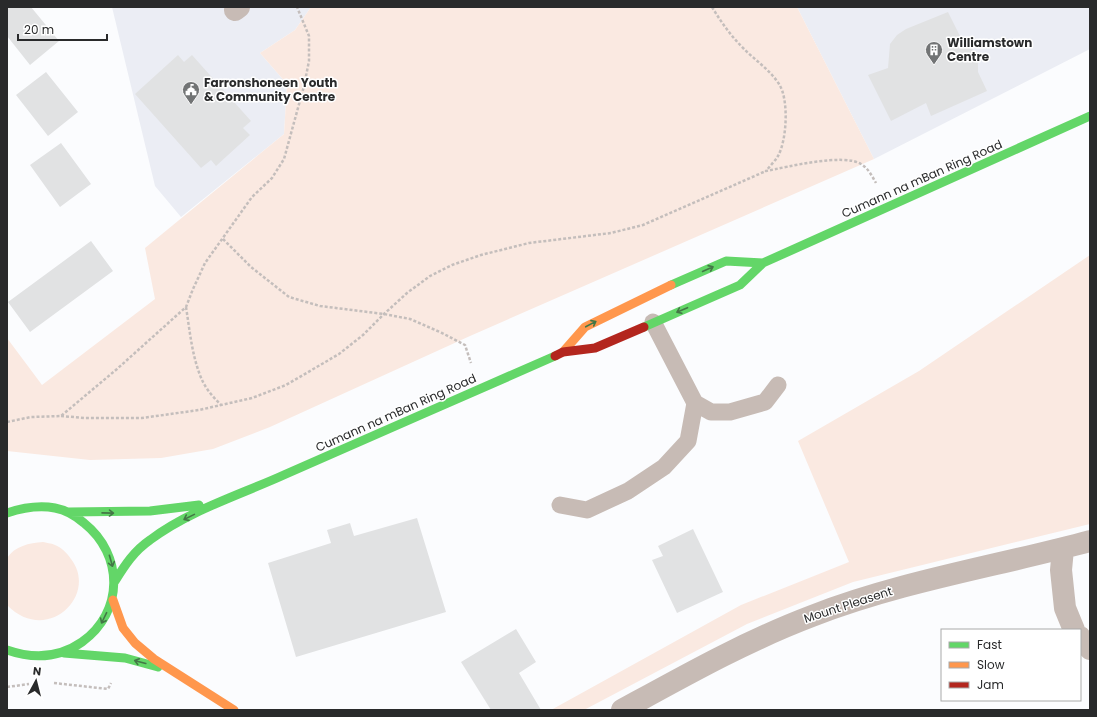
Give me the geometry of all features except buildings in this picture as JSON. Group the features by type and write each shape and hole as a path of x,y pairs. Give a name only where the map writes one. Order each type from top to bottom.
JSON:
{"main road":[{"name":"Cumann na mBan Ring Road","path":"115,581 127,562 146,543 186,519 237,494 278,478 563,352 595,348 740,285 763,263 888,206 1027,146 1090,116"},
{"name":"Cumann na mBan Ring Road","path":"563,352 585,327 726,261 763,263"},
{"name":"Cumann na mBan Ring Road","path":"69,512 138,513 160,511 184,508 237,494"},
{"path":"15,502 69,512 87,523 102,540 111,559 115,581 112,600 102,623 85,642 64,653"},
{"path":"7,513 26,507 47,507"},
{"path":"112,600 123,628 135,643 154,659 234,710"},
{"path":"7,650 25,656"},
{"path":"7,659 25,656 44,657 64,653 125,658 163,669 182,677"}],"street":[{"name":"Mount Pleasent","path":"630,708 735,649 813,616 852,602 911,585 1063,549 1090,541"},
{"path":"1063,549 1061,570 1064,601 1065,608 1074,629"},
{"path":"1081,638 1090,649"}],"lane":[{"path":"653,322 695,403 711,412 730,412 765,402 778,385"},
{"path":"560,505 587,510 628,491 664,467 688,441 695,403"}],"path":[{"path":"61,416 117,369 186,307 205,263 252,197 272,178 284,159 304,86 309,61 309,36 297,7"},
{"path":"712,7 722,24 744,49 760,63 779,84 785,102 786,120 782,142 778,155 766,170"},
{"path":"7,422 31,417 61,416 85,418 142,418 199,410 252,398 286,384 339,354 363,335 407,293 430,276 452,265 481,255 528,243 611,233 643,225 766,170 827,160 847,159 860,163 869,171 888,206"},
{"path":"223,239 251,267 289,297 320,306 384,314 410,320 442,333 465,345 481,388"},
{"path":"186,307 190,338 195,359 203,381 220,405"},
{"path":"50,683 108,689 112,682"},
{"path":"7,686 36,683"}],"shaded area":[{"path":"112,7 311,7 295,30 260,53 287,84 284,134 181,217 155,186"},
{"path":"311,7 797,7 874,159 470,336 270,427 213,449 161,458 90,460 7,451 7,338 42,385 155,299 145,248 284,134 287,84 260,53 295,30"},
{"path":"797,7 1090,7 1090,49 874,159"},
{"path":"1090,255 1090,524 853,582 747,624 584,710 551,710 741,605 849,562 798,441 919,371"},
{"path":"43,542 52,544 64,550 71,559 78,573 78,587 74,600 64,611 52,618 38,620 22,616 7,605 7,558 18,548 33,543"}],"traffic: fast":[{"path":"644,327 740,285 763,263 1090,116"},
{"path":"671,285 726,261 763,263"},
{"path":"115,581 126,564 139,549 165,529 198,511 269,482 555,356"},
{"path":"69,512 150,511 199,505"},
{"path":"7,513 25,508 49,507 59,509 74,516 84,523 97,536 106,551 112,567 114,583 112,600 106,615 96,630 82,642 64,651 46,655 26,655 7,650"},
{"path":"64,653 125,658 158,667"}],"traffic: slow":[{"path":"563,352 585,327 671,285"},
{"path":"113,600 123,628 135,643 154,659 234,710"}],"traffic: jam":[{"path":"555,356 563,352 595,348 644,327"}],"place":[{"name":"Williamstown Centre","path":"934,65"},
{"name":"Farronshoneen Youth & Community Centre","path":"191,105"}]}
